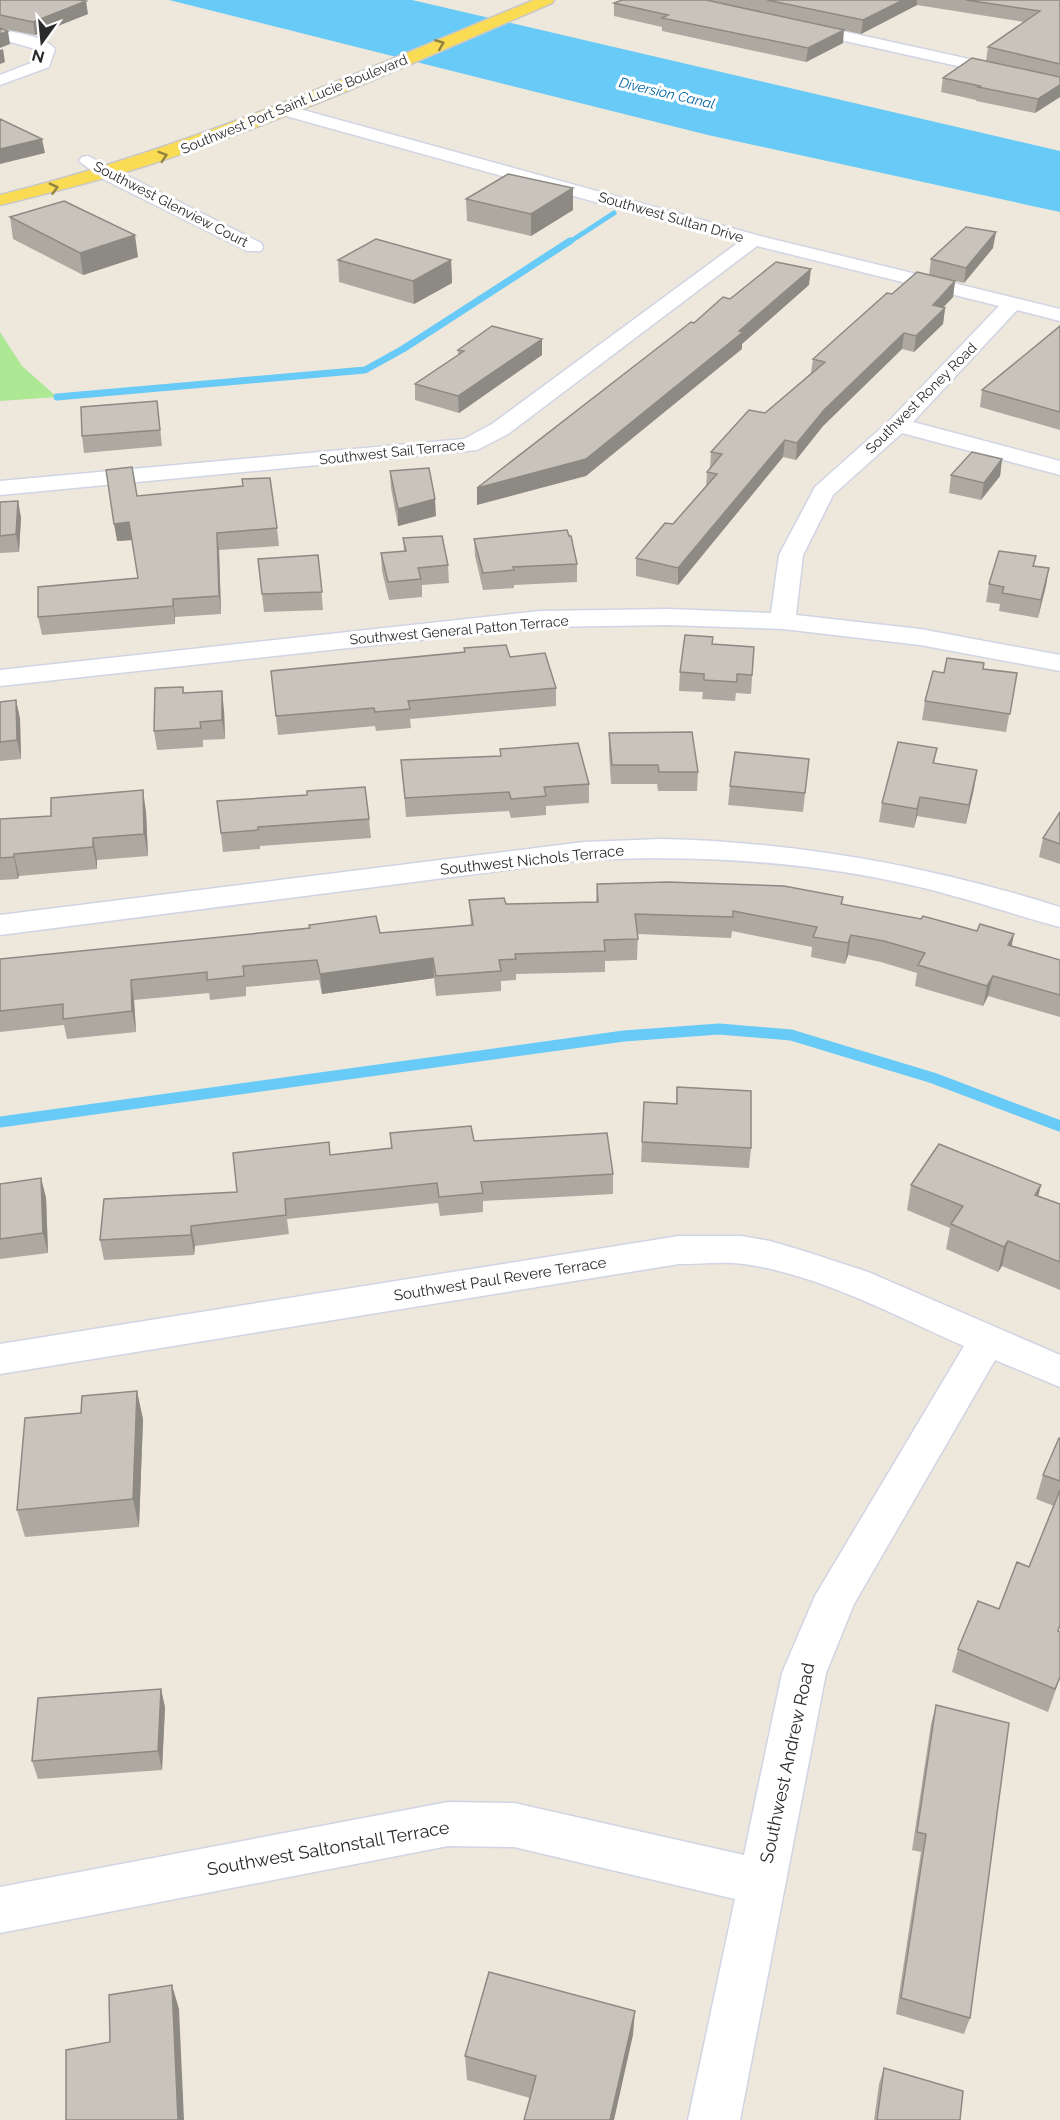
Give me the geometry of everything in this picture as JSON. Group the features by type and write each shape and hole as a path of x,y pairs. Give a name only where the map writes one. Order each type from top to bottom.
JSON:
{"main road":[{"name":"Southwest Port Saint Lucie Boulevard","path":"0,201 107,174 195,145 285,110 547,0"},
{"path":"0,182 88,161 120,150"}],"street":[{"path":"784,24 1060,84"},
{"path":"0,34 40,44 47,50 43,64 0,80"},
{"name":"Southwest Sultan Drive","path":"285,110 754,240 1060,315"},
{"name":"Southwest Glenview Court","path":"88,161 107,174 254,247"},
{"name":"Southwest Sail Terrace","path":"0,488 469,445 500,429 754,240"},
{"name":"Southwest Roney Road","path":"783,621 791,555 823,492 898,425 1012,304"},
{"path":"898,425 1060,468"},
{"name":"Southwest General Patton Terrace","path":"0,678 540,619 669,618 783,621 920,637 1060,663"},
{"name":"Southwest Nichols Terrace","path":"0,925 573,853 662,848 763,852 881,868 987,893 1060,917"},
{"name":"Southwest Paul Revere Terrace","path":"0,1359 679,1250 718,1248 770,1255 855,1282 1060,1372"},
{"name":"Southwest Andrew Road","path":"714,2120 804,1673 836,1596 987,1340"},
{"name":"Southwest Saltonstall Terrace","path":"0,1910 448,1824 514,1825 761,1882"}],"green space":[{"path":"0,332 22,366 57,397 0,401"}],"water":[{"name":"Diversion Canal","path":"169,0 412,0 1060,151 1060,212 708,135"}],"building":[{"path":"0,0 86,1 33,22 0,15"},
{"path":"622,0 706,0 844,30 808,48 662,18 668,15 614,3"},
{"path":"767,0 903,0 863,20"},
{"path":"966,0 1060,0 1060,64 988,47 1040,11"},
{"path":"0,28 8,31 0,34"},
{"path":"972,58 1060,77 1060,85 1038,99 943,78"},
{"path":"0,119 42,139 0,149"},
{"path":"508,174 573,188 531,214 466,199"},
{"path":"64,201 135,235 80,253 10,217"},
{"path":"966,227 996,232 966,268 931,259"},
{"path":"376,239 451,260 413,281 338,260"},
{"path":"776,262 811,269 739,331 743,332 586,459 477,488 691,322 694,323 723,297 730,299"},
{"path":"917,272 955,281 933,305 945,308 916,336 904,333 824,410 797,443 785,440 678,568 636,558 665,523 673,524 717,474 707,472 722,454 711,452 749,410 765,413 825,362 813,359 887,293 892,294"},
{"path":"492,326 542,339 458,396 415,384 464,351 458,350"},
{"path":"1060,326 1060,412 982,390"},
{"path":"157,401 160,430 82,436 81,407"},
{"path":"972,452 1002,459 984,483 951,475"},
{"path":"132,467 137,496 243,486 242,479 270,478 277,528 217,533 219,596 173,599 173,606 38,617 38,587 138,578 129,522 114,524 106,470"},
{"path":"429,468 435,499 398,509 390,471"},
{"path":"18,501 16,534 0,536 0,502"},
{"path":"567,530 571,536 577,564 513,567 514,570 483,573 474,539"},
{"path":"442,536 448,565 418,568 421,579 388,582 381,553 406,551 403,538"},
{"path":"999,551 1036,556 1033,566 1049,568 1041,600 1002,593 1004,587 989,584"},
{"path":"318,555 322,592 262,594 258,559"},
{"path":"685,635 713,637 712,644 754,647 752,675 737,674 737,682 704,680 704,674 680,672"},
{"path":"506,645 510,657 545,653 556,688 408,701 410,709 375,712 374,708 276,716 271,671 465,652 464,648"},
{"path":"947,658 984,663 983,669 1017,673 1010,714 925,701 933,671 944,673"},
{"path":"183,687 183,693 222,691 222,720 200,722 201,728 154,731 155,688"},
{"path":"16,700 17,740 0,742 0,702"},
{"path":"692,732 698,772 659,772 658,765 612,765 609,733"},
{"path":"898,742 937,748 933,763 977,770 969,805 920,797 917,809 882,803"},
{"path":"578,743 589,784 544,787 546,796 511,799 509,792 405,798 401,760 501,756 500,749"},
{"path":"735,752 809,759 805,793 730,786"},
{"path":"365,787 369,819 258,827 258,830 221,833 217,801 307,795 307,791"},
{"path":"143,790 144,834 93,838 93,847 14,854 14,857 0,858 0,819 51,816 51,798"},
{"path":"1060,812 1060,844 1043,838"},
{"path":"668,882 784,886 843,897 841,904 921,919 923,916 977,931 980,924 1014,934 1008,945 1060,960 1060,995 993,976 987,986 918,965 925,953 884,941 851,935 848,943 813,937 817,927 733,911 733,917 635,914 638,939 604,940 605,951 515,954 516,959 499,960 501,971 436,976 433,958 320,974 317,960 243,966 244,976 207,980 207,972 131,980 132,1011 63,1019 63,1004 0,1011 0,959 310,928 309,925 376,916 380,933 473,925 469,900 504,898 506,904 598,902 597,884"},
{"path":"677,1087 751,1091 751,1148 642,1142 644,1102 677,1104"},
{"path":"471,1126 474,1141 607,1133 613,1174 481,1182 483,1193 439,1197 437,1183 285,1199 286,1215 191,1226 191,1235 100,1240 104,1199 237,1192 233,1153 329,1142 330,1155 392,1148 390,1133"},
{"path":"939,1144 1041,1185 1035,1195 1060,1204 1060,1262 1008,1241 1004,1247 951,1224 963,1206 911,1185"},
{"path":"41,1178 43,1233 0,1239 0,1184"},
{"path":"137,1391 133,1499 17,1510 25,1418 81,1413 82,1396"},
{"path":"1060,1439 1060,1481 1043,1475"},
{"path":"1060,1490 1060,1625 1058,1631 1060,1632 1060,1677 1055,1689 958,1649 978,1601 999,1609 1017,1562 1029,1567"},
{"path":"161,1689 158,1751 32,1761 38,1698"},
{"path":"936,1705 1009,1723 970,2018 901,1998 926,1834 917,1832"},
{"path":"489,1972 635,2011 610,2120 524,2120 536,2076 465,2056"},
{"path":"172,1985 178,2120 66,2120 66,2050 110,2042 109,1995"},
{"path":"884,2068 963,2091 960,2120 877,2120"}],"waterway":[{"path":"568,243 614,213"},
{"path":"57,397 365,370 403,349 570,241"},
{"path":"0,1122 624,1036 719,1029 791,1035 933,1078 1060,1126"}]}
